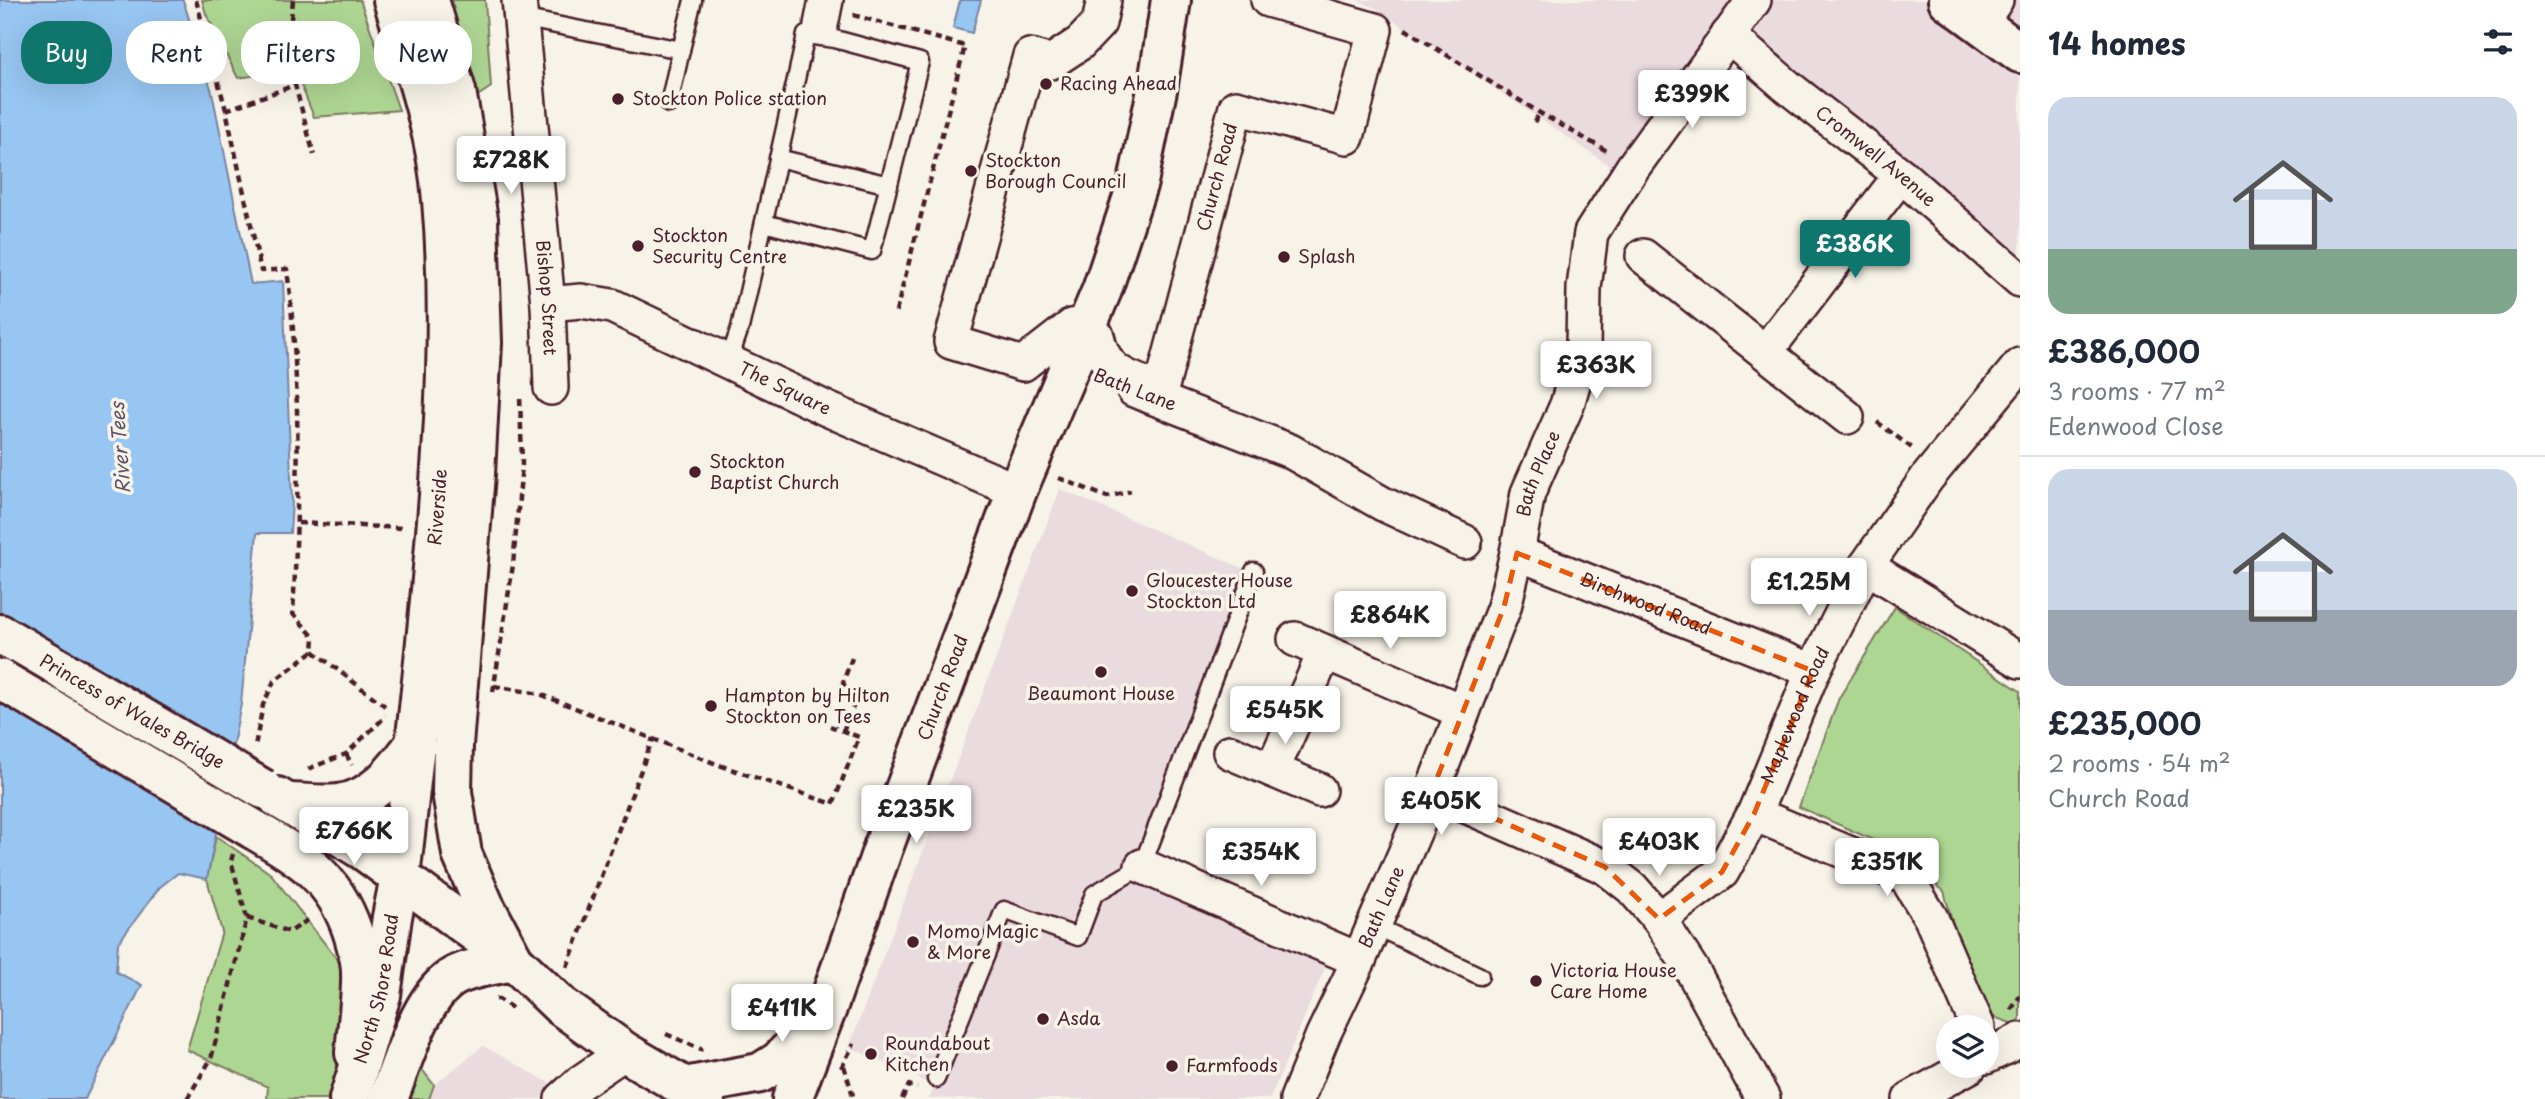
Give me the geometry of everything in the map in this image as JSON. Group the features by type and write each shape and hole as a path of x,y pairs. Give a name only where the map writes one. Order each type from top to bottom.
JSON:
{"main road":[{"name":"Riverside","path":"393,0 424,100 442,198 448,343 440,486 400,877 514,961 561,1006 684,1095"},
{"name":"Riverside","path":"429,0 456,91 478,219 482,342 475,474 453,745 452,792 457,835 464,861 514,961"},
{"name":"Church Road","path":"792,1099 1017,491 1102,289 1138,182 1171,0"},
{"path":"1948,0 1988,12 2020,53"},
{"name":"Princess of Wales Bridge","path":"0,634 278,798 363,850 400,877"},
{"path":"0,679 298,855 330,884 357,944 361,972 350,1093"},
{"path":"278,798 340,804 364,796 383,782 415,744"},
{"name":"North Shore Road","path":"350,1093 381,995 400,877"},
{"path":"388,1099 419,1022 436,991 455,976 514,961"},
{"name":"Church Road","path":"684,1095 760,1073 779,1061 826,1011"}],"street":[{"path":"1085,331 1072,326 1023,364 951,342 1030,56 1051,62 1080,43 1099,23 1104,0"},
{"name":"Church Road","path":"1085,331 1097,336 1103,358 1113,369 1161,390 1236,107 1347,137 1375,30 1268,0"},
{"path":"1633,167 1754,0"},
{"name":"Bishop Street","path":"520,9 548,304 551,388"},
{"name":"Cromwell Avenue","path":"1728,36 1788,87 1901,175 2020,280"},
{"name":"Bath Place","path":"1517,553 1528,493 1567,405 1583,349 1584,288 1591,233 1633,167"},
{"path":"1766,351 1901,175"},
{"path":"1643,256 1847,416"},
{"name":"The Square","path":"548,304 581,301 612,306 832,412 1017,491"},
{"name":"Bath Lane","path":"1070,365 1290,451 1383,504 1465,542"},
{"name":"Maplewood Road","path":"1659,919 1722,872 1754,814 1813,671 1866,566 1937,466 2020,365"},
{"name":"Birchwood Road","path":"1517,553 1813,671"},
{"name":"Bath Lane","path":"1297,1099 1432,791 1504,607 1517,553"},
{"path":"1866,566 2020,661"},
{"path":"1295,639 1463,712"},
{"path":"1272,770 1325,652"},
{"path":"1230,752 1319,790"},
{"path":"1432,791 1605,867 1632,888 1659,919 1692,970 1763,1099"},
{"path":"1754,814 1906,877 1931,918 1968,1015"},
{"path":"1142,866 1359,960"},
{"path":"1999,1046 2020,1040"},
{"path":"562,1099 581,1082 625,1052"},
{"path":"1910,1099 1942,1078"}],"lane":[{"path":"669,104 693,0"},
{"path":"520,9 681,50"},
{"path":"728,363 740,328 778,158 818,20"},
{"path":"764,223 872,251 920,62 835,39 818,20"},
{"path":"778,158 889,185"},
{"path":"932,1086 1004,910 1078,937 1094,894 1142,866 1254,571"},
{"path":"1373,925 1480,976"}],"path":[{"path":"196,0 226,110 261,271 288,269 294,326 298,523 293,614 314,637 313,651 302,660"},
{"path":"293,0 289,38 295,85 314,155"},
{"path":"1401,27 1633,167"},
{"path":"226,110 295,85"},
{"path":"1534,122 1540,113"},
{"path":"492,698 513,565 522,464 520,391 551,388"},
{"path":"1847,416 1868,416 1937,466"},
{"path":"1068,482 1107,497 1131,491"},
{"path":"298,523 416,528"},
{"path":"313,651 380,702"},
{"path":"843,731 853,706 844,682 852,658"},
{"path":"494,686 540,695 719,765 833,804 859,737 830,726"},
{"path":"278,798 306,770 346,754 391,711"},
{"path":"567,968 653,738"},
{"path":"187,1099 211,1059 247,918"},
{"path":"486,1000 499,999 518,1013"},
{"path":"660,1032 707,1051"},
{"path":"844,1066 855,1099"},
{"path":"902,1099 909,1085 932,1086"}],"highlighted area":[{"path":"1517,553 1813,671 1754,814 1722,872 1659,919 1605,867 1432,791 1504,607"}],"shaded area":[{"path":"1358,0 2020,0 2020,270 1748,40 1637,184 1375,8"},
{"path":"1060,489 1261,576 1144,880 1329,958 1270,1099 929,1099 935,1086 849,1047"},
{"path":"483,1046 579,1099 429,1099 434,1085"}],"green space":[{"path":"202,0 360,0 374,39 374,84 390,84 399,110 314,117 301,84 360,84 360,21 241,21 241,78 238,78 227,56 227,21 210,21"},
{"path":"440,0 485,0 491,87 470,101 465,84 472,84 472,21 446,21"},
{"path":"1895,607 2020,691 2020,1020 2013,1024 1999,1019 1999,1015 1991,1015 1958,943 1944,891 1889,847 1799,807 1839,698"},
{"path":"216,836 271,874 434,1085 429,1099 267,1099 268,1087 187,1050 222,932 207,879"}],"water":[{"name":"River Tees","path":"0,0 183,0 190,21 126,21 126,84 209,84 251,284 283,281 292,501 290,533 257,533 241,704 207,879 178,873 160,887 118,943 116,972 142,985 85,1099 0,1099"},
{"path":"960,0 981,0 972,33 953,28"}],"place":[{"name":"Racing Ahead","path":"1046,84"},
{"name":"Stockton Police station","path":"618,99"},
{"name":"Stockton Borough Council","path":"971,171"},
{"name":"Stockton Security Centre","path":"638,246"},
{"name":"Splash","path":"1284,257"},
{"name":"Stockton Baptist Church","path":"695,472"},
{"name":"Gloucester House Stockton Ltd","path":"1132,591"},
{"name":"Beaumont House","path":"1101,672"},
{"name":"Hampton by Hilton Stockton on Tees","path":"711,706"},
{"name":"Momo Magic & More","path":"913,942"},
{"name":"Victoria House Care Home","path":"1536,981"},
{"name":"Asda","path":"1043,1019"},
{"name":"Roundabout Kitchen","path":"871,1054"},
{"name":"Farmfoods","path":"1172,1066"}]}
